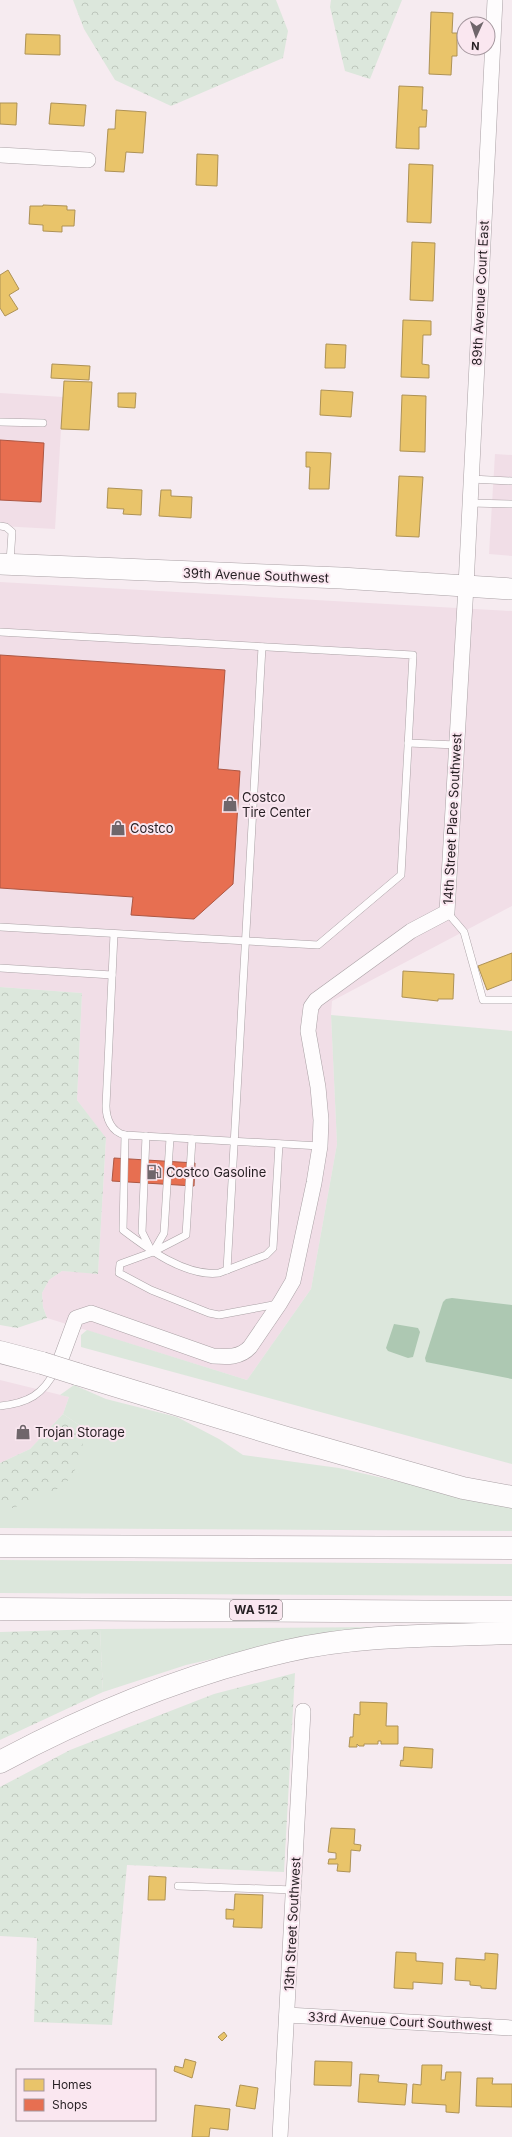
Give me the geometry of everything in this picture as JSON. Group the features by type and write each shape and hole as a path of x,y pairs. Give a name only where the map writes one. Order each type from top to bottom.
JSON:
{"highway":[{"path":"0,1352 42,1363 224,1420 462,1488 512,1497"},
{"path":"0,1546 512,1548"},
{"name":"WA 512","path":"0,1609 512,1612"},
{"path":"0,1762 80,1722 191,1677 287,1650 367,1638 512,1633"}],"main road":[{"name":"39th Avenue Southwest","path":"5,564 512,588"}],"street":[{"name":"89th Avenue Court East","path":"466,586 495,0"},
{"path":"0,155 88,160"},
{"name":"14th Street Place Southwest","path":"62,1356 76,1318 91,1313 205,1354 234,1357 246,1351 250,1347 280,1303 292,1281 296,1269 314,1183 320,1146 320,1104 308,1031 311,1007 316,1000 411,931 447,912 466,586"},
{"name":"13th Street Southwest","path":"280,2137 303,1712"},
{"name":"33rd Avenue Court Southwest","path":"287,2015 512,2028"}],"lane":[{"path":"0,422 43,424"},
{"path":"471,479 512,481"},
{"path":"470,502 512,504"},
{"path":"0,526 6,527 12,532 5,564"},
{"path":"0,632 413,655 401,875 318,945 0,927"},
{"path":"227,1270 262,647"},
{"path":"408,743 457,746"},
{"path":"447,912 464,932 483,1000 512,1000"},
{"path":"114,934 106,1114 109,1123 116,1131 125,1135 320,1146"},
{"path":"0,968 112,975"},
{"path":"125,1135 122,1230 152,1252 185,1267 212,1274 227,1270 266,1255 273,1248 279,1144"},
{"path":"146,1136 142,1232 152,1252"},
{"path":"152,1252 164,1233 170,1138"},
{"path":"192,1139 186,1235 152,1252 120,1264 119,1274 151,1290 209,1313 219,1315 280,1303"},
{"name":"14th Street Place Southwest","path":"0,1406 20,1403 38,1394 50,1382 62,1356"},
{"path":"178,1886 294,1890"}],"shaded area":[{"path":"0,393 63,397 55,529 0,526"},
{"path":"495,454 512,455 512,556 489,554"},
{"path":"0,582 512,611 512,906 332,1001 331,1015 337,1144 311,1289 247,1380 47,1318 43,1307 42,1293 49,1280 62,1271 98,1273 106,1139 77,1100 82,993 0,987"},
{"path":"452,1298 512,1305 512,1379 426,1362 425,1358 443,1302 446,1299"},
{"path":"394,1324 418,1328 420,1332 413,1357 408,1358 388,1351 386,1348"},
{"name":"Trojan Storage","path":"0,1380 69,1397 63,1414 30,1449 0,1463"}],"green space":[{"path":"73,0 276,0 288,31 283,58 171,106 115,80 84,29"},
{"path":"331,0 402,0 370,79 345,71 330,7"},
{"path":"0,987 82,993 77,1100 106,1138 98,1274 62,1271 49,1280 42,1293 43,1307 47,1318 17,1328 0,1325"},
{"path":"331,1015 512,1031 512,1464 81,1347 81,1335 87,1330 247,1380 311,1289 337,1144"},
{"path":"74,1385 106,1399 177,1417 219,1439 243,1455 339,1468 462,1496 512,1505 512,1531 0,1528 0,1508 13,1508 82,1427 63,1414 69,1397 60,1395"},
{"path":"63,1414 82,1427 83,1458 64,1486 13,1508 0,1508 0,1463 30,1449"},
{"path":"0,1560 512,1564 512,1596 0,1593"},
{"path":"382,1627 273,1645 186,1665 103,1692 100,1629"},
{"path":"100,1629 103,1692 0,1740 0,1632"},
{"path":"295,1673 284,1872 127,1865 112,2025 34,2022 37,1938 0,1936 0,1787 70,1750 214,1694"}],"building: Homes":[{"path":"431,12 453,13 452,33 456,33 456,56 452,56 451,75 429,74"},
{"path":"26,34 60,35 60,55 25,54"},
{"path":"399,86 423,87 422,110 427,110 426,127 419,127 419,149 396,148"},
{"path":"0,103 17,103 16,125 0,124"},
{"path":"51,103 86,105 84,126 49,124"},
{"path":"116,110 146,112 143,153 126,152 124,172 105,171 108,129 115,129"},
{"path":"197,154 218,155 217,186 196,185"},
{"path":"409,164 433,165 431,223 407,222"},
{"path":"30,206 67,206 67,210 75,210 74,226 62,226 62,232 43,231 43,225 29,224"},
{"path":"412,242 435,243 433,301 410,300"},
{"path":"8,270 19,289 9,295 18,309 5,316 0,308 0,275"},
{"path":"403,320 431,321 431,335 423,335 422,364 429,365 429,378 401,377"},
{"path":"326,344 346,345 345,368 325,368"},
{"path":"52,364 90,366 89,380 51,378"},
{"path":"64,381 92,382 89,430 61,429"},
{"path":"321,390 353,392 351,417 320,415"},
{"path":"118,393 136,393 135,408 118,407"},
{"path":"402,395 426,396 425,452 400,451"},
{"path":"306,452 331,453 329,489 309,489 310,467 306,467"},
{"path":"399,476 423,477 419,537 396,536"},
{"path":"108,488 142,490 141,515 123,514 124,509 107,508"},
{"path":"161,490 171,490 171,496 192,497 191,518 159,516"},
{"path":"512,953 512,980 487,990 478,966"},
{"path":"403,971 454,974 453,999 438,999 438,1001 402,997"},
{"path":"360,1702 387,1703 386,1726 398,1726 398,1744 381,1744 381,1741 378,1741 378,1744 364,1744 364,1746 359,1746 357,1744 357,1747 349,1747 350,1737 353,1737 354,1714 360,1715"},
{"path":"404,1747 433,1749 432,1768 400,1766 401,1760 403,1761"},
{"path":"331,1828 355,1829 354,1844 361,1845 360,1851 351,1850 350,1872 337,1871 338,1864 328,1864 329,1859 336,1859 336,1853 328,1852"},
{"path":"149,1876 166,1877 165,1900 148,1900"},
{"path":"235,1894 263,1895 262,1928 233,1927 234,1919 226,1919 226,1909 234,1910"},
{"path":"396,1952 416,1953 416,1961 443,1963 442,1984 413,1982 413,1989 394,1988"},
{"path":"485,1953 498,1954 496,1989 481,1988 481,1986 470,1985 470,1981 455,1980 456,1958 485,1960"},
{"path":"224,2032 227,2036 222,2041 218,2037"},
{"path":"185,2059 196,2062 192,2078 174,2071 175,2066 183,2068"},
{"path":"315,2061 352,2062 351,2086 314,2085"},
{"path":"422,2065 442,2065 441,2080 445,2080 446,2072 461,2072 459,2113 446,2112 446,2105 412,2103 413,2084 421,2085"},
{"path":"360,2074 379,2075 378,2082 407,2084 405,2105 358,2102"},
{"path":"477,2078 493,2078 492,2084 512,2084 512,2107 476,2106"},
{"path":"240,2085 258,2088 255,2109 236,2106"},
{"path":"195,2105 230,2109 228,2130 210,2128 209,2137 192,2137"}],"building: Shops":[{"path":"0,440 44,443 41,502 0,500"},
{"name":"Costco","path":"0,655 225,670 218,769 240,771 233,884 194,919 131,915 133,897 0,888"},
{"name":"Costco Gasoline","path":"114,1158 195,1163 194,1186 112,1181"}],"place":[{"name":"Costco Tire Center","path":"230,804"},
{"name":"Costco","path":"118,828"},
{"name":"Costco Gasoline","path":"154,1172"},
{"name":"Trojan Storage","path":"23,1432"}]}
